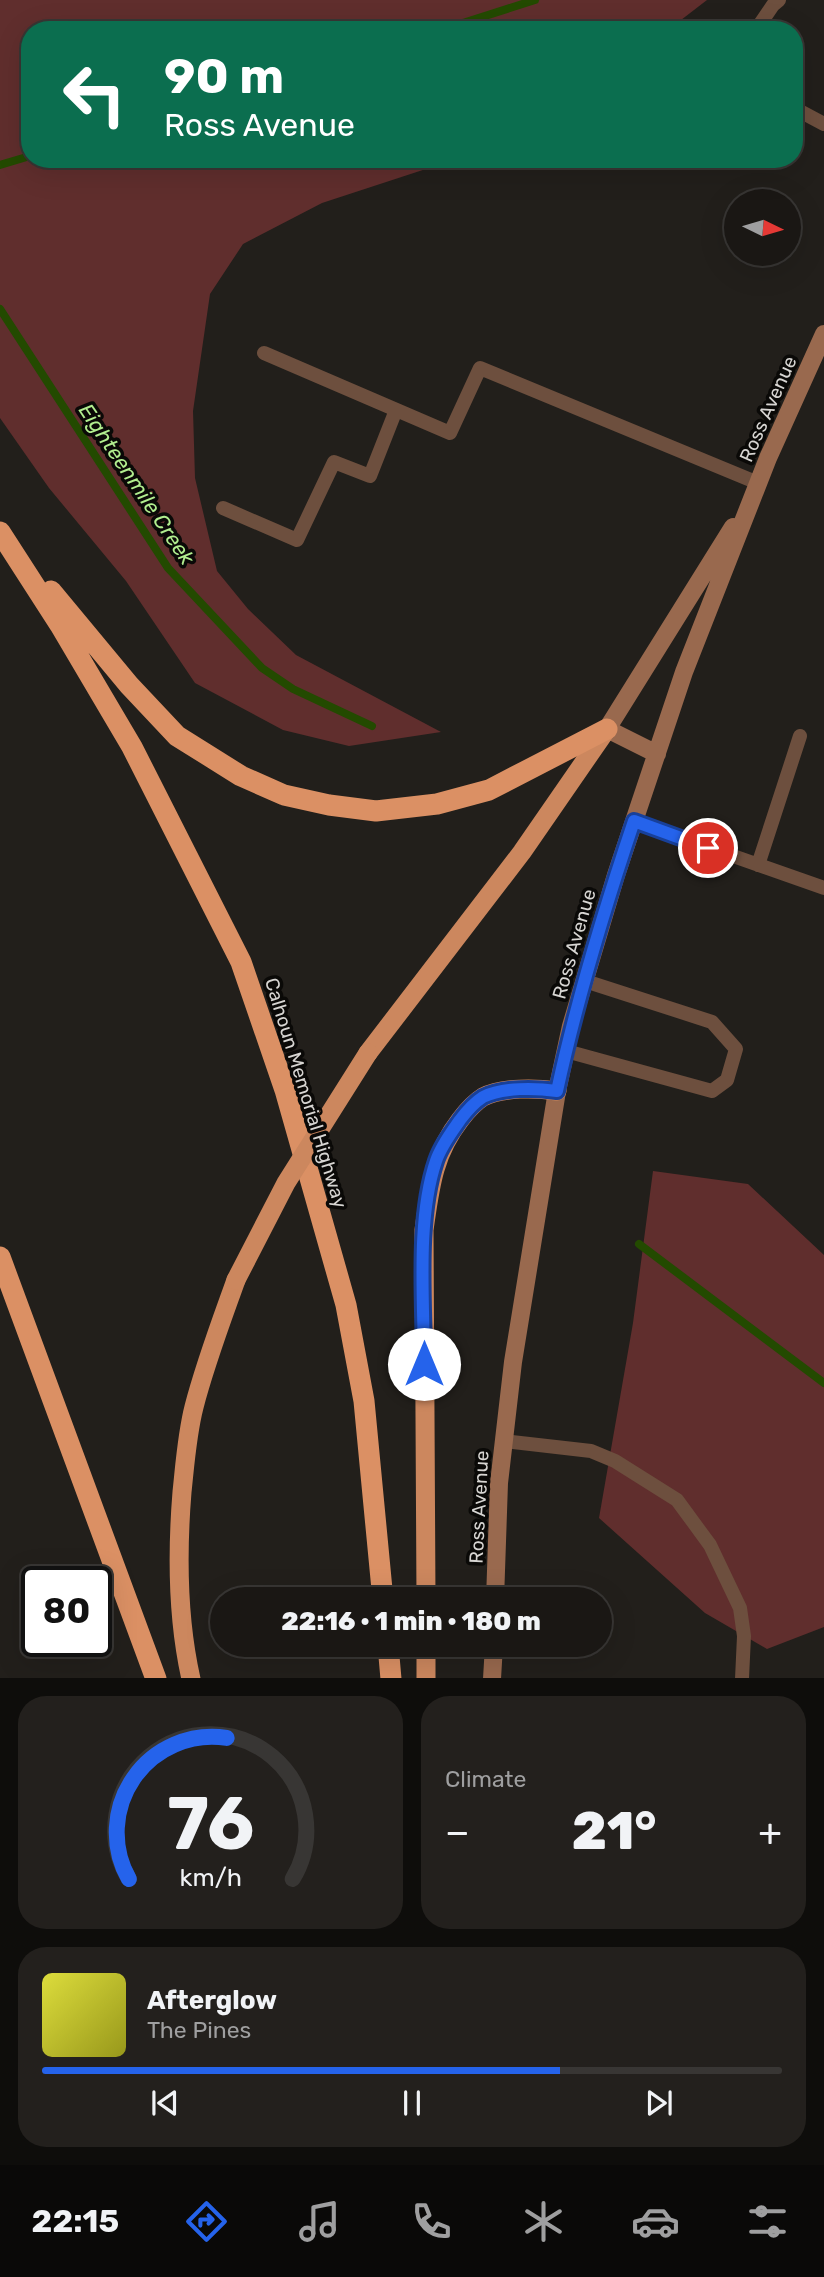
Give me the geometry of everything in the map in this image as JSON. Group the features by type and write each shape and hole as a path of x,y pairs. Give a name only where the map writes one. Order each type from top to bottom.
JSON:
{"highway":[{"path":"0,530 129,685 177,736 241,776 284,795 329,805 376,811 437,804 489,790 607,729"},
{"name":"Calhoun Memorial Highway","path":"0,530 132,747 241,962 285,1090 346,1305 364,1401 382,1587"},
{"path":"191,1678 178,1582 184,1468 193,1410 236,1280 286,1183 368,1053 522,852 607,729"},
{"path":"426,1587 424,1230 436,1161 448,1136 466,1112 484,1097 528,1087 557,1091"},
{"path":"0,1257 156,1678"},
{"path":"389,1657 391,1678"},
{"path":"426,1657 426,1678"}],"main road":[{"name":"Ross Avenue","path":"495,1587 499,1483 513,1362 557,1091 566,1051 634,821 684,672 756,489 824,334"},
{"path":"657,754 607,729 756,489"},
{"path":"492,1678 493,1657"}],"lane":[{"path":"762,21 779,0"},
{"path":"803,113 824,124"},
{"path":"264,353 450,433 480,368 756,489"},
{"path":"223,508 297,540 334,462 370,476 396,410"},
{"path":"758,865 800,736"},
{"path":"634,821 824,888"},
{"path":"566,1051 712,1091 727,1080 736,1049 712,1022 585,981"},
{"path":"504,1441 591,1451 615,1461 677,1500 710,1545 740,1608 744,1636 742,1678"}],"shaded area":[{"path":"0,0 707,0 679,21 21,21 21,168 429,168 322,203 243,244 210,294 193,411 195,478 217,571 248,609 296,655 441,732 349,746 283,730 195,683 126,581 49,488 0,418"},
{"path":"653,1171 748,1184 824,1255 824,1627 767,1649 705,1613 599,1518 633,1323"}],"waterway":[{"path":"469,21 535,0"},
{"path":"0,165 21,159"},
{"name":"Eighteenmile Creek","path":"0,309 168,568 262,668 293,689 372,726"},
{"name":"Eighteenmile Creek","path":"639,1244 824,1383"}],"route":[{"path":"424,1364 424,1230 436,1161 448,1136 466,1112 484,1097 528,1087 557,1091 571,1026 634,821 708,848"}]}
